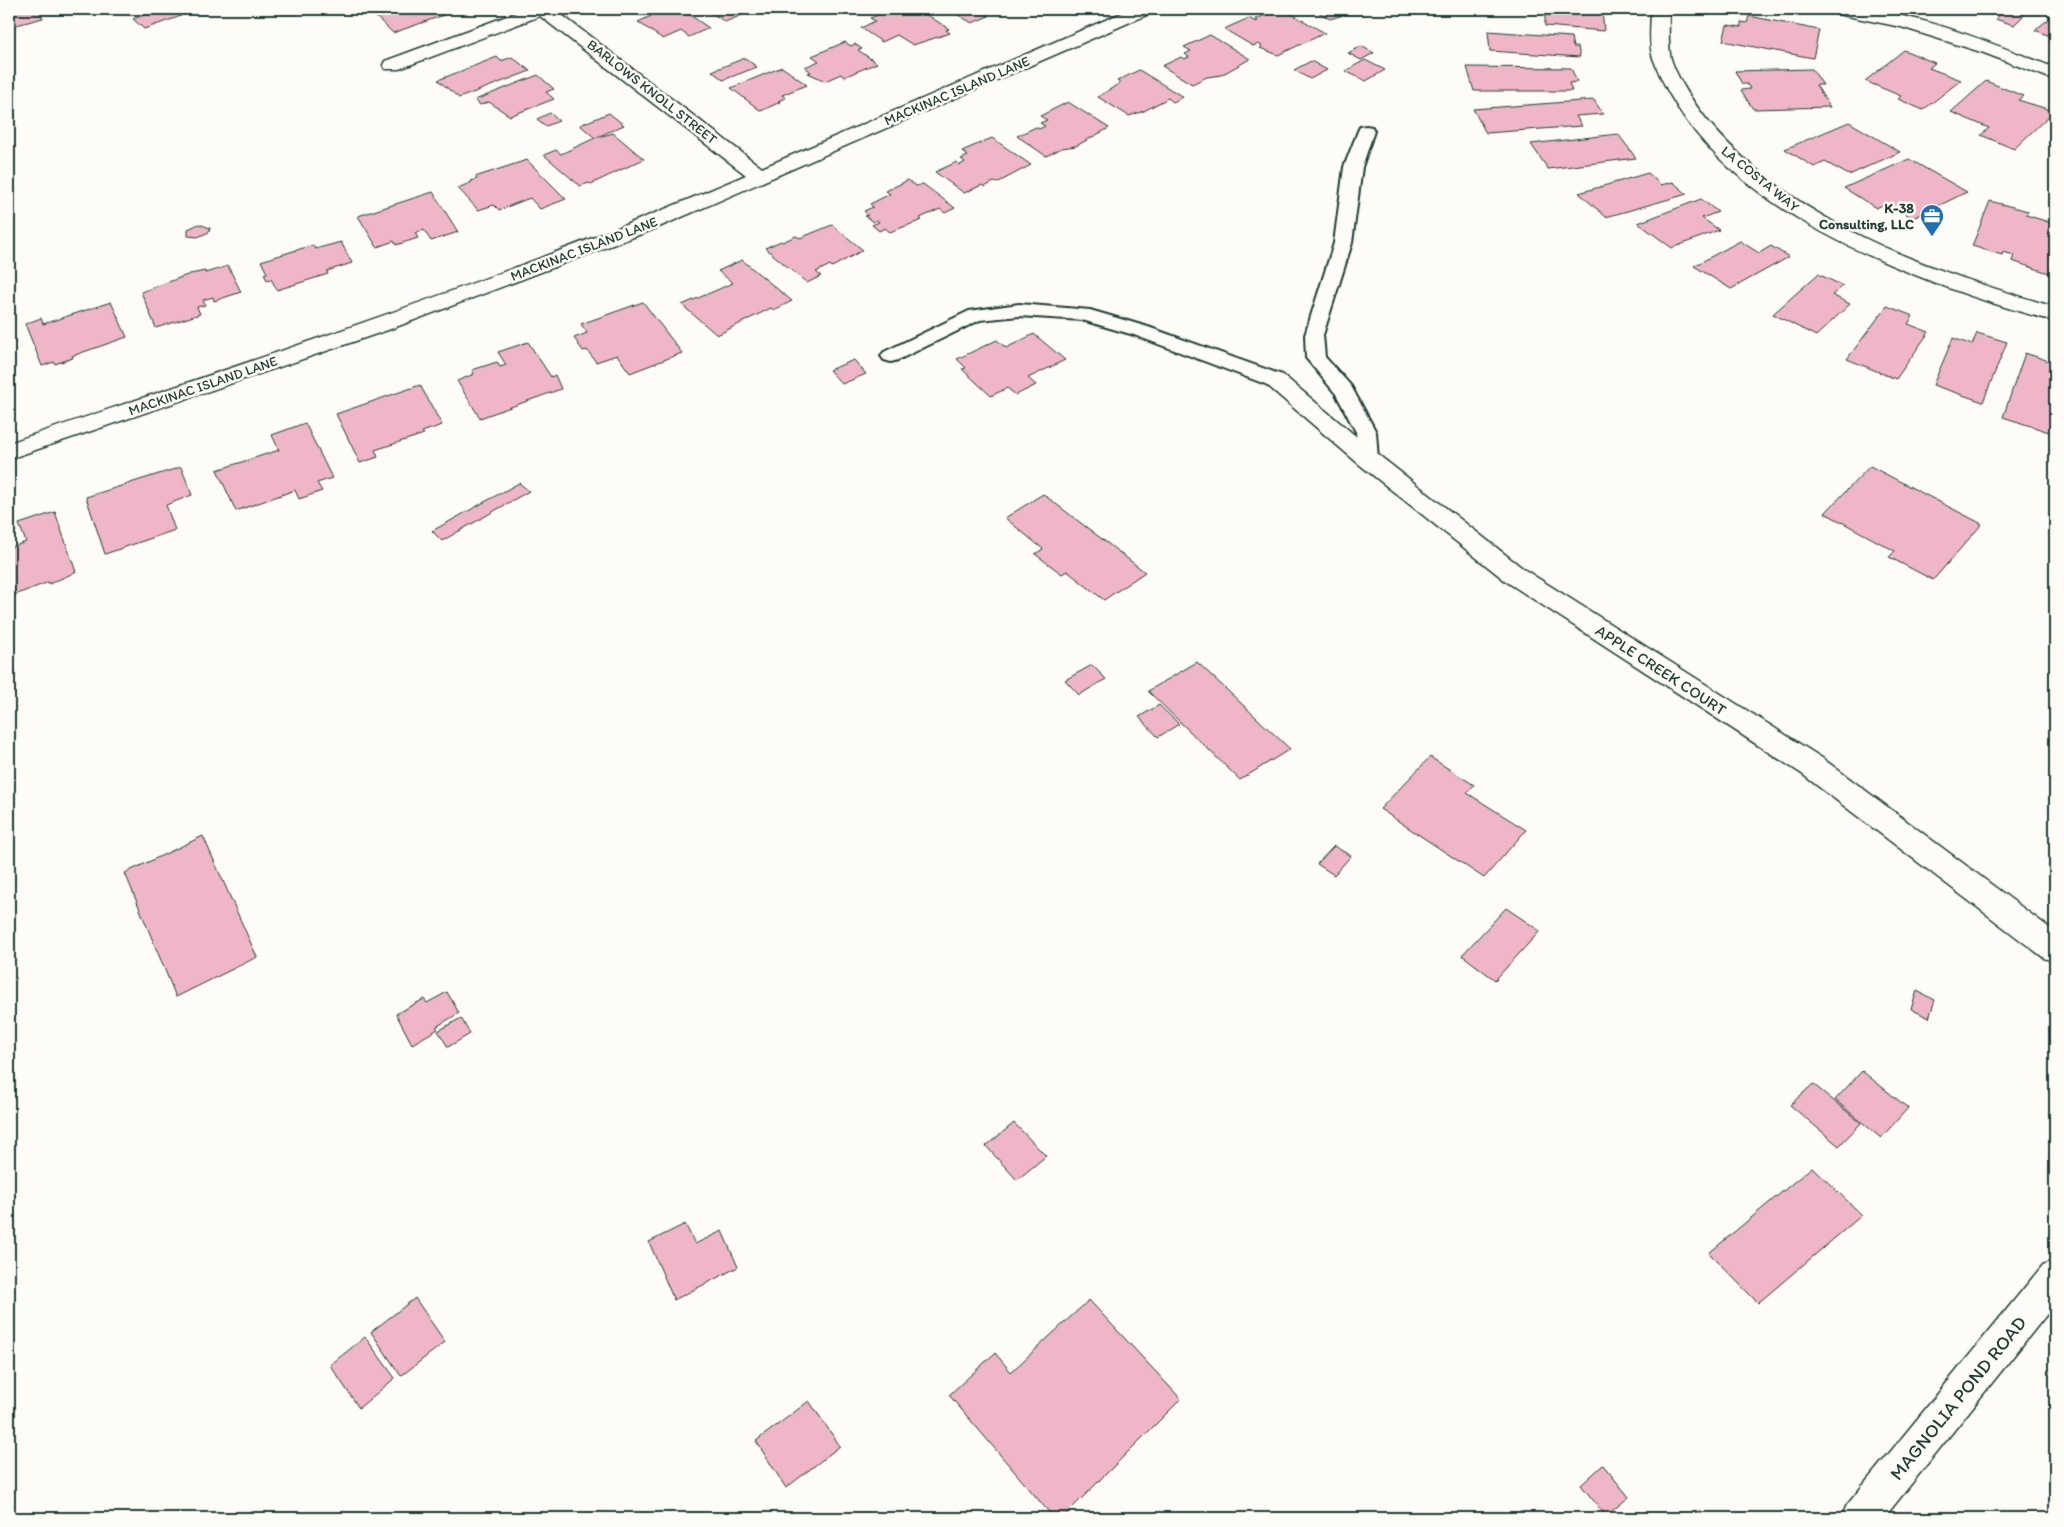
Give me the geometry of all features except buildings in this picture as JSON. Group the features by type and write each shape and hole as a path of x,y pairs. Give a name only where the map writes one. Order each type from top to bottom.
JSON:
{"street":[{"path":"392,65 542,9"},
{"name":"BARLOWS KNOLL STREET","path":"542,9 760,176"},
{"name":"MACKINAC ISLAND LANE","path":"9,452 380,325 645,226 1145,9"},
{"name":"LA COSTA WAY","path":"1660,9 1661,56 1686,108 1730,158 1799,212 1883,256 1971,289 2055,314"},
{"path":"1837,9 1905,22 1990,49 2055,74"},
{"name":"APPLE CREEK COURT","path":"1275,380 1368,459 1516,576 1812,766 2055,949"},
{"name":"MAGNOLIA POND ROAD","path":"1860,1518 2055,1277"}],"lane":[{"path":"1366,131 1353,167 1343,243 1314,335 1316,358 1344,391 1366,432 1368,459"},
{"path":"890,356 976,315 1019,310 1083,314 1141,332 1275,380"}],"place":[{"name":"K-38 Consulting, LLC","path":"1932,237"}]}
